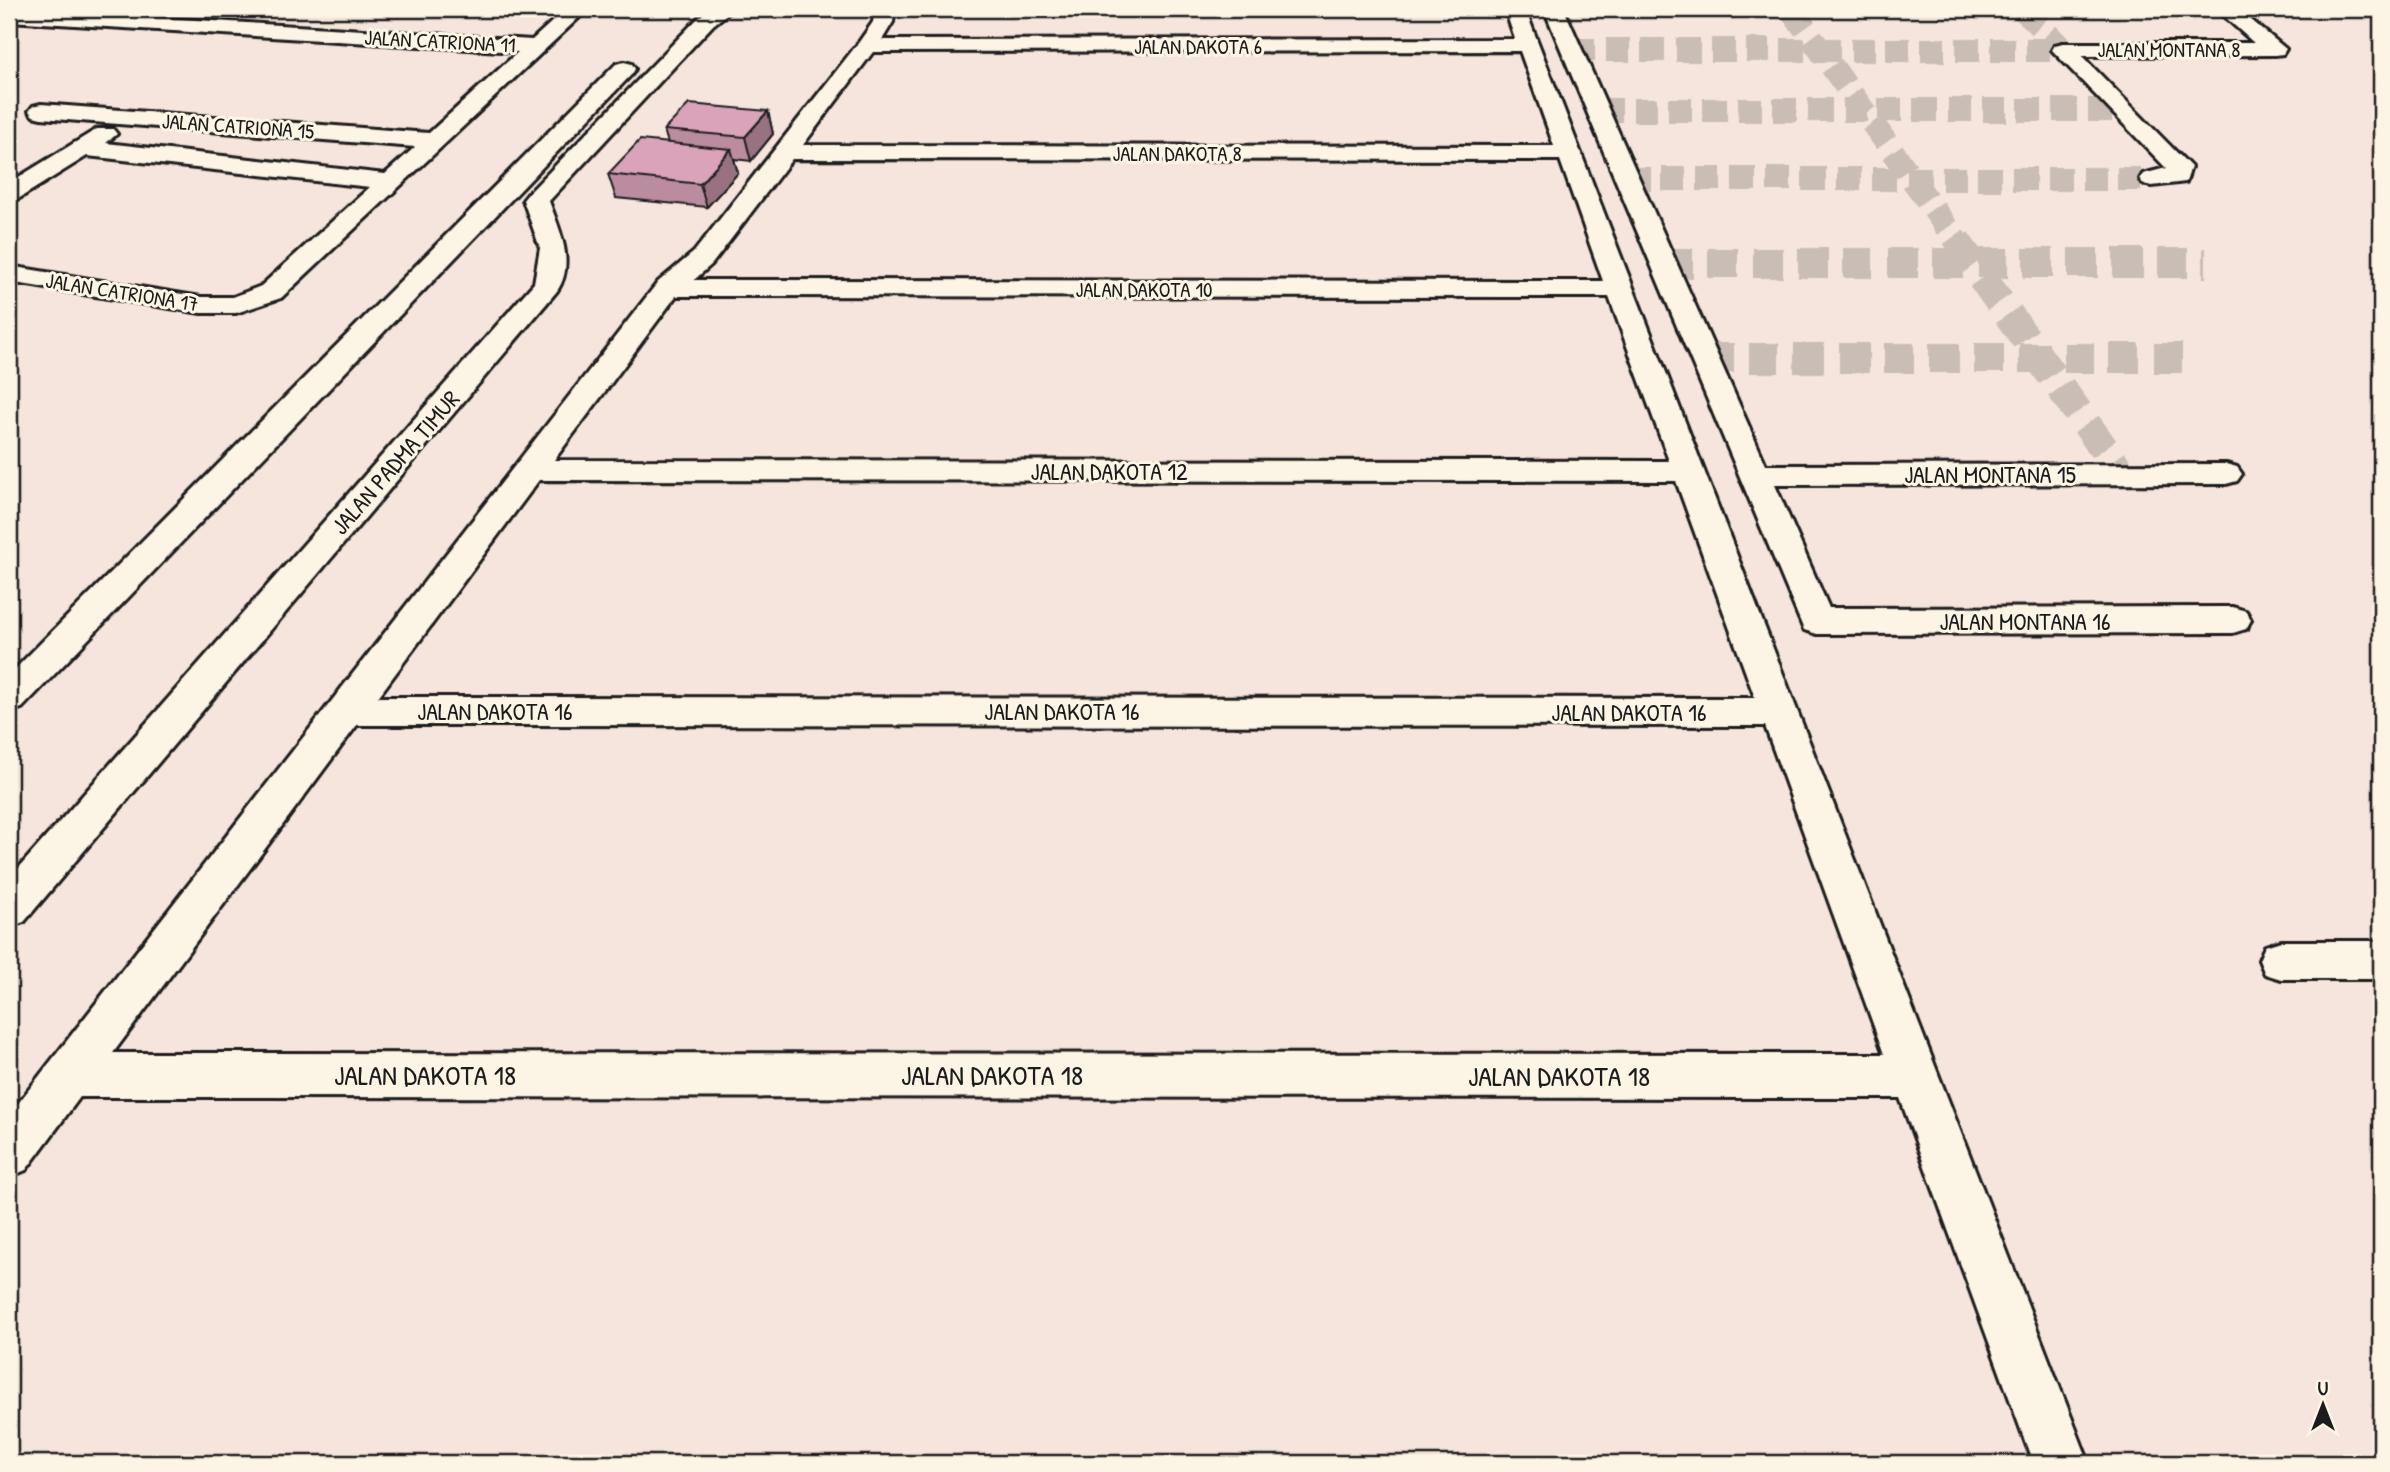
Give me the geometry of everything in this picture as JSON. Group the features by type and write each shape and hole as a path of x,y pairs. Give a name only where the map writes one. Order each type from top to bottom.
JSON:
{"street":[{"path":"390,182 578,9"},
{"path":"9,698 683,9"},
{"name":"JALAN PADMA TIMUR","path":"9,909 547,285 553,248 536,200 706,20 723,9"},
{"path":"9,1153 668,288 702,258 867,46 883,23 885,9"},
{"path":"1515,9 2061,1463"},
{"path":"1554,9 1755,475"},
{"name":"JALAN MONTANA 8","path":"2152,179 2177,177 2179,167 2063,50 2276,49 2226,9"},
{"name":"JALAN CATRIONA 11","path":"9,15 536,47"},
{"name":"JALAN DAKOTA 6","path":"867,46 1528,45"},
{"name":"JALAN CATRIONA 15","path":"41,111 434,141"},
{"path":"9,194 130,118"},
{"name":"JALAN CATRIONA 15","path":"82,148 390,182"},
{"name":"JALAN DAKOTA 8","path":"784,152 1569,153"},
{"name":"JALAN CATRIONA 17","path":"9,274 201,305 236,305 271,292 390,182"},
{"name":"JALAN DAKOTA 10","path":"668,288 1620,289"},
{"name":"JALAN DAKOTA 12","path":"530,470 1688,471"},
{"name":"JALAN MONTANA 15","path":"1755,475 2226,474"},
{"name":"JALAN MONTANA 16","path":"1755,475 1817,621 2233,620"},
{"name":"JALAN DAKOTA 16","path":"346,711 1779,712"},
{"path":"2281,960 2381,960"},
{"name":"JALAN DAKOTA 18","path":"68,1075 1915,1076"}],"building":[{"path":"689,104 768,111 745,137 664,130"},
{"path":"640,140 731,149 700,184 608,174"}],"tunnel":[{"path":"1791,9 1820,50"},
{"path":"1820,50 2063,50 2023,9"},
{"path":"1571,50 1820,50"},
{"path":"1820,50 1863,110"},
{"path":"1598,110 1863,110"},
{"path":"1863,110 2123,110"},
{"path":"1863,110 1912,179"},
{"path":"1627,179 1912,179"},
{"path":"1912,179 2152,179"},
{"path":"1912,179 1957,242"},
{"path":"1956,241 1972,263"},
{"path":"1663,263 1972,263"},
{"path":"1972,263 2206,263"},
{"path":"1972,263 2039,358"},
{"path":"1704,358 2039,358"},
{"path":"2039,358 2182,358"},
{"path":"2039,358 2122,474"}]}
